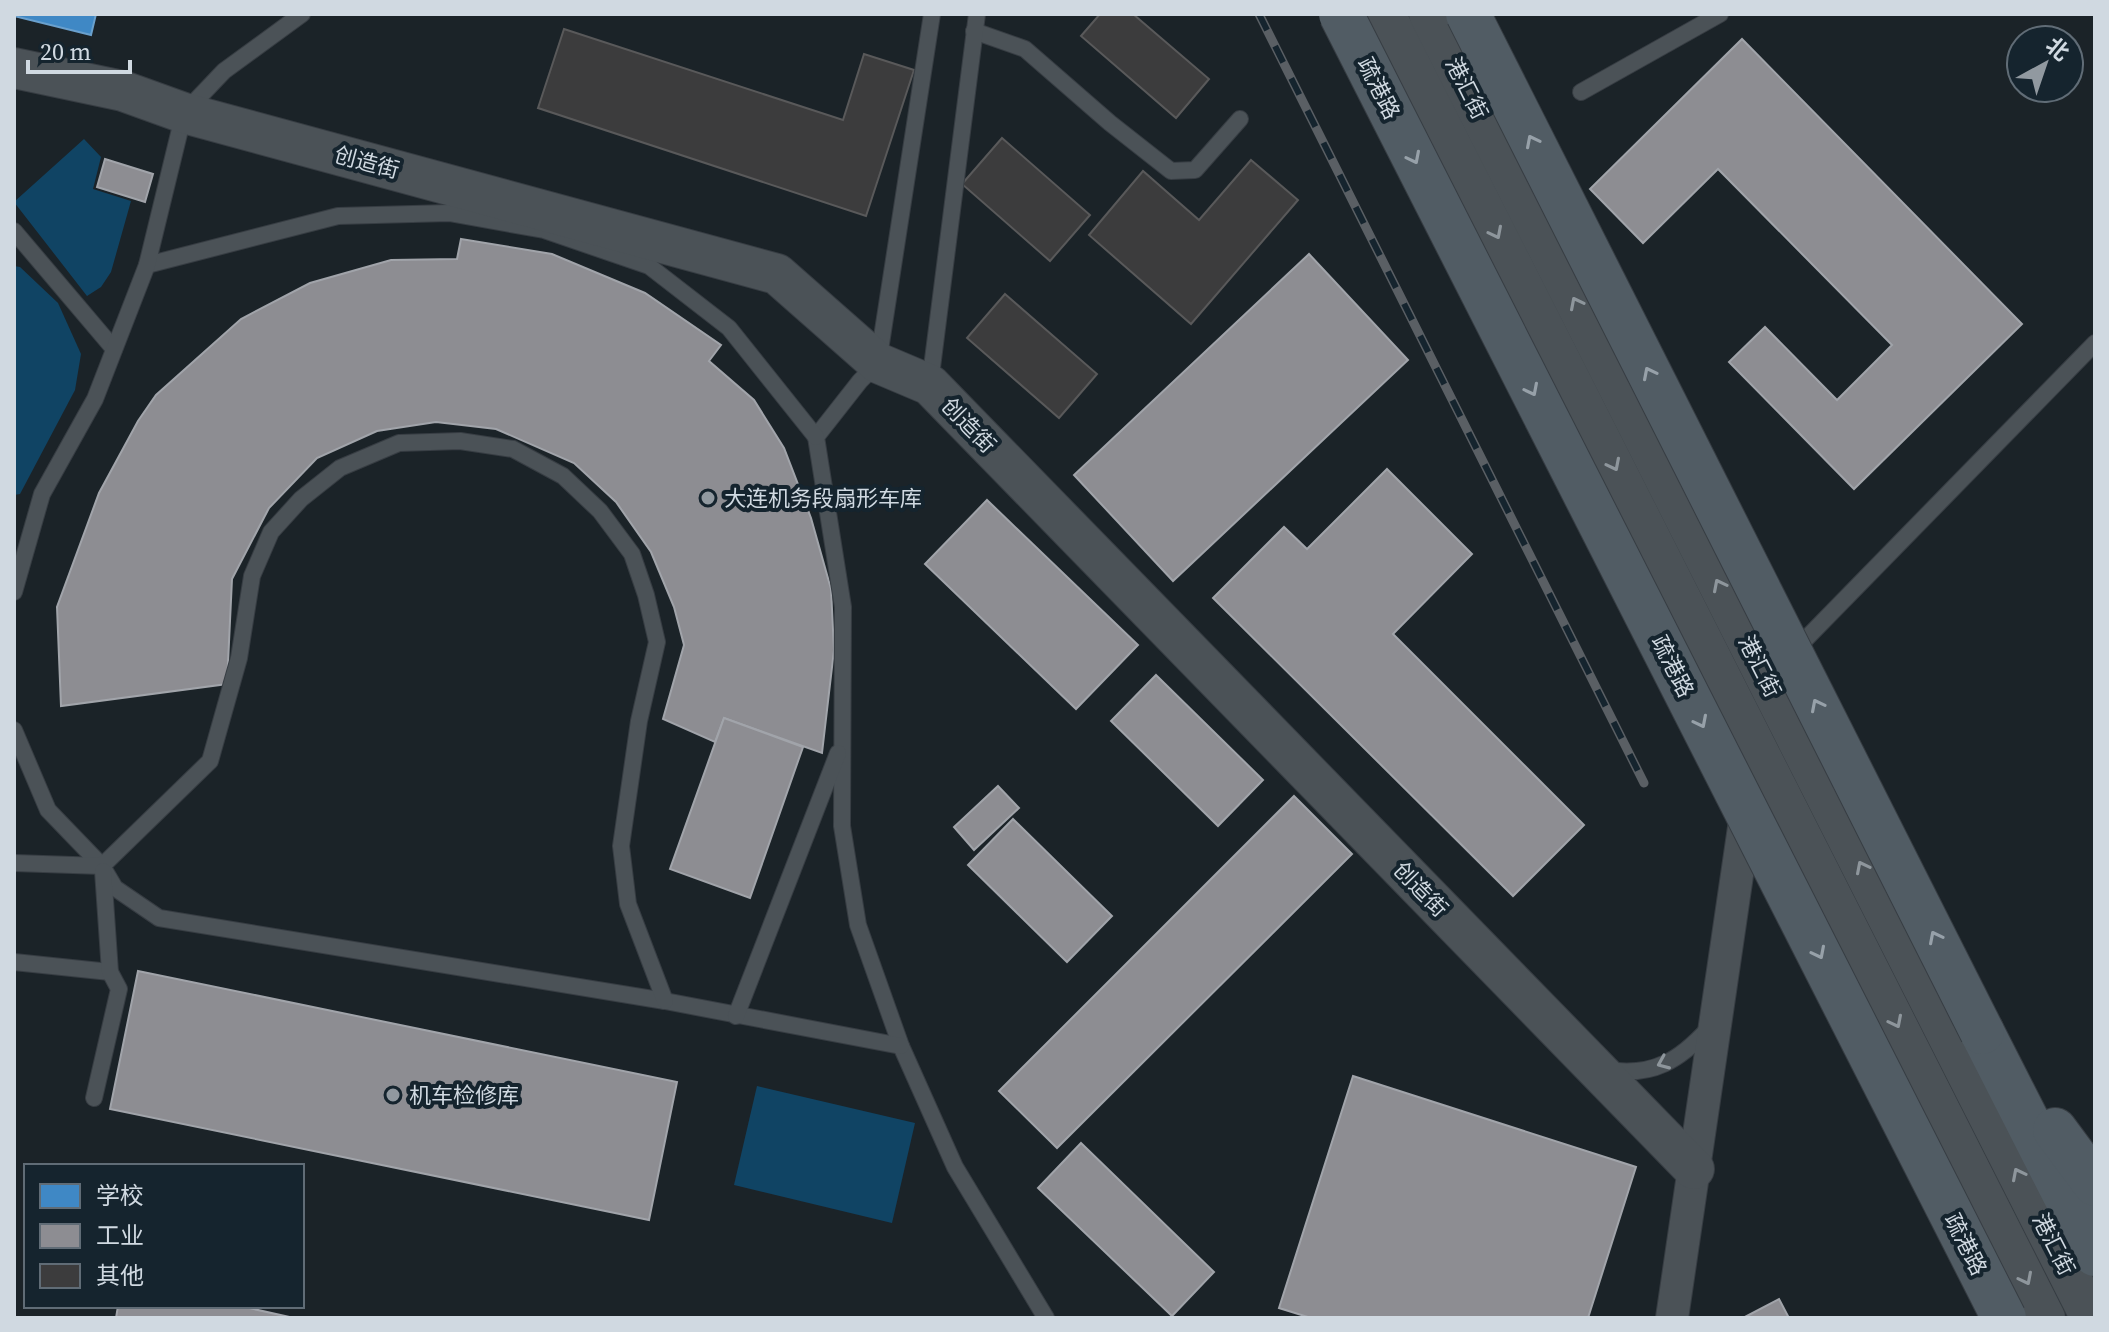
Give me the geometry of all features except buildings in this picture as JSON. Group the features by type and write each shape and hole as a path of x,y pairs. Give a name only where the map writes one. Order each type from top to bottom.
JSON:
{"highway":[{"name":"疏港路","path":"1341,14 2004,1318"},
{"path":"1468,14 2095,1254"},
{"path":"1982,1032 2095,1184"}],"street":[{"name":"港汇街","path":"1385,14 2045,1318"},
{"name":"港汇街","path":"1429,14 2091,1318"},
{"name":"创造街","path":"14,68 123,91 184,113 777,274 878,363 930,385 1694,1169"},
{"path":"1672,1318 1766,679"}],"lane":[{"path":"14,592 42,494 95,399 147,265 184,113 224,71 302,14"},
{"path":"816,437 878,363 932,14"},
{"path":"930,385 977,14"},
{"path":"1581,92 1720,14"},
{"path":"974,31 1025,49 1171,171 1195,170 1240,119"},
{"path":"147,265 338,216 449,213 544,230 649,266 729,328 816,437 843,607 842,826 858,925 901,1046 955,1167 1046,1318"},
{"path":"14,231 114,349"},
{"path":"1766,679 2095,343"},
{"path":"14,863 102,866 210,761 239,658 252,576 271,532 301,499 340,468 399,443 460,441 513,449 563,476 600,511 632,554 646,595 657,642 639,721 621,846 628,904 665,1001"},
{"path":"1743,632 1765,640 1790,639 1813,632"},
{"path":"14,730 48,810 102,866 115,888 159,918 665,1001 901,1046"},
{"path":"736,1016 842,745"},
{"path":"94,1098 119,989 110,972 102,866"},
{"path":"14,962 110,972"},
{"path":"1596,1068 1630,1073 1662,1066 1690,1049 1715,1020"}],"shaded area":[{"path":"84,139 101,157 93,189 131,201 111,272 101,287 87,296 14,202"},
{"path":"14,266 20,267 58,303 81,354 75,390 20,494 14,495"},
{"path":"757,1086 915,1123 892,1223 734,1185"}],"railway":[{"path":"1259,14 1644,783"}],"place":[{"name":"大连机务段扇形车库","path":"708,498"},
{"name":"机车检修库","path":"393,1095"}]}
